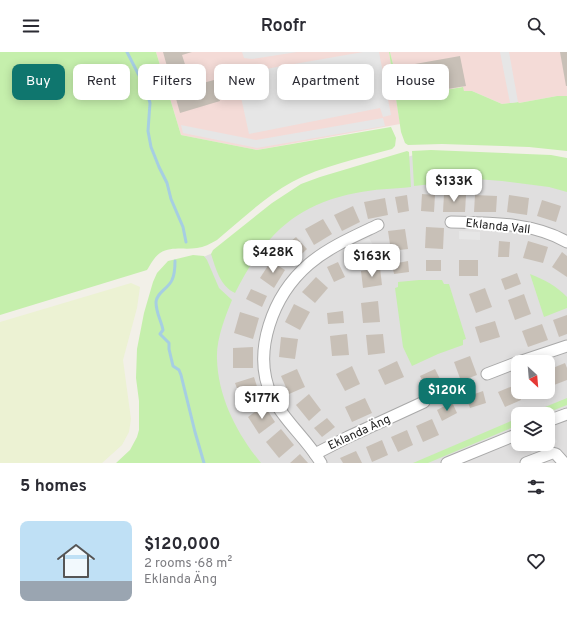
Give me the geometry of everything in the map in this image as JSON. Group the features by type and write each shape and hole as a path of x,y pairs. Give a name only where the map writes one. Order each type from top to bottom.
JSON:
{"street":[{"name":"Eklanda Vall","path":"451,222 528,228 567,242"},
{"name":"Eklanda Äng","path":"378,225 318,257 298,274 284,294 273,315 266,338 264,349 266,381 272,396 281,410 318,458 348,436 424,402"},
{"path":"539,355 567,346"},
{"path":"487,374 511,365"},
{"path":"555,418 567,414"},
{"path":"453,462 511,437"},
{"path":"526,463 552,453 556,454 564,463"}],"shaded area":[{"path":"156,52 389,52 391,64 382,64 382,100 396,100 400,124 257,150 181,135 170,100 206,100 206,64 160,64"},
{"path":"242,52 297,52 252,59 244,58"},
{"path":"363,52 379,52 382,68 382,100 388,100 391,115 383,117 380,108 249,134 242,100 269,100 269,68 277,67 277,100 374,100 374,64 294,64"},
{"path":"390,52 567,52 567,96 557,96 519,103 502,104 472,91 464,91 462,87 449,89 449,64 393,64"},
{"path":"500,52 509,52 518,102 510,103"},
{"path":"383,118 385,126 257,148 183,133 181,125 256,140"},
{"path":"414,155 567,162 567,463 120,463 132,454 201,258 215,252 303,187"},
{"path":"459,231 480,232 480,240 459,239"},
{"path":"369,238 373,245 354,254 351,247"}],"green space":[{"path":"0,52 156,52 160,64 138,64 138,100 170,100 181,135 257,150 391,127 396,138 395,146 392,149 328,167 292,182 263,202 217,240 207,245 192,249 174,249 165,251 156,256 147,270 0,315"},
{"path":"389,52 393,64 391,64"},
{"path":"463,87 464,91 472,91 502,104 519,103 557,96 567,96 567,151 529,147 442,144 408,145 405,143 401,132 396,100 449,100 449,89"},
{"path":"431,150 551,155 567,158 567,192 549,187 476,179 414,186 412,151"},
{"path":"407,151 409,152 411,187 356,193 334,198 314,206 297,215 269,240 246,273 235,293 222,282 211,254 213,250 272,203 301,184"},
{"path":"193,255 204,256 219,288 232,300 219,336 217,352 218,373 230,414 244,440 261,463 116,463 130,450 139,430 139,401 136,378 137,349 144,313 153,282 157,273 168,261"},
{"path":"530,274 550,283 563,293 567,297 567,308 544,317"},
{"path":"442,280 444,284 449,284 466,339 463,340 463,345 412,366 403,347 395,288 398,287 398,282"},
{"path":"131,283 140,287 137,308 123,360 131,419 129,432 122,445 102,463 0,463 0,322"},
{"path":"567,398 567,405 555,410 555,407 545,407"},
{"path":"511,421 511,428 428,463 413,463"}],"building":[{"path":"163,52 192,52 182,55 185,64 166,64"},
{"path":"560,52 567,52 567,86 566,86"},
{"path":"460,56 466,86 449,89 449,64 415,64"},
{"path":"214,80 214,100 220,101 180,113 176,100 206,100 206,82"},
{"path":"422,194 435,195 434,212 421,211"},
{"path":"444,194 466,195 465,212 443,212"},
{"path":"407,195 409,211 398,213 395,197"},
{"path":"475,195 497,196 496,212 474,212"},
{"path":"509,195 529,198 527,215 507,212"},
{"path":"385,198 388,215 368,219 364,202"},
{"path":"542,200 561,206 556,222 537,216"},
{"path":"353,206 360,222 342,231 334,215"},
{"path":"323,219 332,234 314,245 305,229"},
{"path":"426,227 444,228 443,249 425,248"},
{"path":"405,229 408,249 391,251 388,231"},
{"path":"296,237 307,249 292,263 280,250"},
{"path":"499,241 510,242 509,257 498,257"},
{"path":"528,241 548,247 543,263 523,258"},
{"path":"562,252 567,256 567,277 552,267"},
{"path":"426,260 441,260 441,271 426,271"},
{"path":"459,260 478,260 478,276 459,276"},
{"path":"271,261 285,270 274,288 260,278"},
{"path":"408,261 409,272 394,274 392,264"},
{"path":"338,262 345,277 334,282 327,267"},
{"path":"380,268 382,285 363,288 361,271"},
{"path":"517,273 521,284 505,290 501,279"},
{"path":"316,277 328,288 315,303 302,292"},
{"path":"485,288 492,307 476,313 469,294"},
{"path":"251,289 267,296 262,307 246,299"},
{"path":"524,294 531,314 515,320 508,300"},
{"path":"378,301 380,322 363,323 361,303"},
{"path":"294,304 310,312 300,330 285,322"},
{"path":"343,311 344,323 328,324 327,313"},
{"path":"240,312 259,318 253,339 234,333"},
{"path":"567,315 567,334 559,337 553,320"},
{"path":"495,321 500,337 480,343 475,327"},
{"path":"542,324 548,340 528,347 522,331"},
{"path":"347,334 349,355 332,356 330,336"},
{"path":"383,334 385,353 368,355 366,335"},
{"path":"281,337 298,339 295,359 279,357"},
{"path":"253,347 253,368 233,368 233,348"},
{"path":"470,356 477,375 461,381 454,362"},
{"path":"397,361 404,377 385,385 378,370"},
{"path":"565,363 567,368 567,380 555,385 555,367"},
{"path":"352,366 360,384 345,391 336,374"},
{"path":"297,369 305,387 289,394 281,376"},
{"path":"435,369 444,387 429,394 420,376"},
{"path":"254,377 260,396 242,402 235,383"},
{"path":"511,387 511,399 521,400 505,407 498,392"},
{"path":"483,391 486,403 470,408 466,397"},
{"path":"309,394 321,410 309,421 296,405"},
{"path":"365,398 372,413 352,422 345,407"},
{"path":"452,402 457,413 442,421 437,410"},
{"path":"264,405 275,422 259,434 248,417"},
{"path":"327,418 335,427 322,437 314,428"},
{"path":"432,419 439,435 423,442 416,426"},
{"path":"281,429 294,445 279,458 266,442"},
{"path":"407,430 413,445 398,452 391,437"},
{"path":"382,440 388,455 372,462 366,447"},
{"path":"356,451 362,463 343,463 340,458"},
{"path":"300,454 308,463 290,463"}],"waterway":[{"path":"127,52 146,89 150,103 148,131 151,147 167,183 171,199 183,227 186,242"},
{"path":"175,261 172,280 160,293 156,302 163,330 160,334 169,343 173,366 179,370 181,375 204,463"}]}
